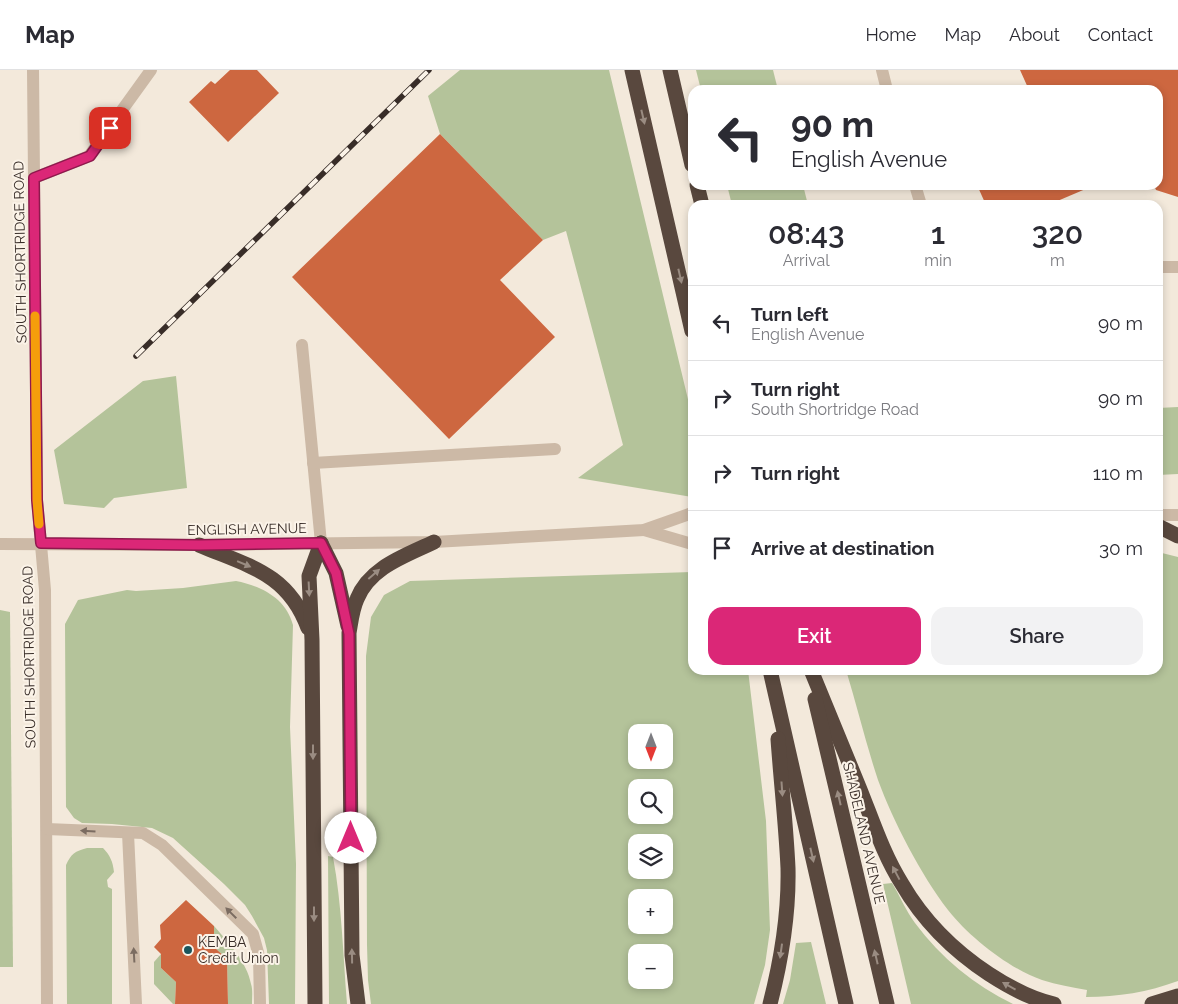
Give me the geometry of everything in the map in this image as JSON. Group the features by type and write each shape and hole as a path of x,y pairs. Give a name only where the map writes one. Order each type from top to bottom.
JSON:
{"highway":[{"path":"632,70 688,314"},
{"path":"670,70 688,148"},
{"path":"1163,528 1178,536"},
{"path":"358,1004 352,955 349,634 354,606 366,582 380,569 434,542"},
{"path":"321,543 336,573 349,634"},
{"path":"315,1004 312,640 309,576 321,543"},
{"path":"199,545 265,573 278,581 299,608 312,640"},
{"path":"771,675 846,1004"},
{"name":"SHADELAND AVENUE","path":"811,675 887,1004"},
{"path":"812,675 883,848 901,884 912,900 947,941 969,960 1008,986 1029,996 1054,1004"},
{"path":"770,1004 777,974 784,926 788,869 774,688"},
{"path":"1152,1004 1178,996"}],"street":[{"name":"SOUTH SHORTRIDGE ROAD","path":"32,70 37,500 45,590 47,1004"},
{"path":"34,178 90,156 151,70"},
{"path":"882,70 886,85"},
{"path":"1163,267 1178,267"},
{"path":"302,345 321,543"},
{"path":"313,463 555,449"},
{"name":"ENGLISH AVENUE","path":"0,544 199,545 434,542 644,530 688,514"},
{"path":"1163,515 1178,515"},
{"name":"ENGLISH AVENUE","path":"644,530 688,543"},
{"path":"47,829 143,833 162,845 252,934 259,956 260,1004"},
{"path":"128,833 136,1004"}],"green space":[{"path":"460,70 609,70 688,399 688,496 578,478 623,445 566,231 543,240 440,134 428,96"},
{"path":"696,70 773,70 777,85 700,85"},
{"path":"728,190 804,190 807,200 731,200"},
{"path":"176,376 187,488 114,498 104,508 64,504 54,450 143,381"},
{"path":"1178,407 1178,474 1163,475 1163,408"},
{"path":"1163,553 1178,557 1178,981 1133,993 1086,997 1087,990 1042,980 1017,968 991,951 957,921 938,896 900,830 884,796 847,675 1163,675"},
{"path":"688,572 688,675 749,675 766,821 770,930 765,965 754,1004 371,1004 367,945 366,656 371,617 384,595 410,581"},
{"path":"236,581 254,586 271,595 285,607 293,625 290,727 296,864 295,1004 269,1004 267,950 264,938 252,916 245,905 224,884 173,838 152,828 82,823 74,818 66,807 65,624 78,600 127,590 183,588"},
{"path":"0,610 10,612 13,967 0,967"},
{"path":"103,848 114,868 114,872 107,880 108,887 112,889 112,1004 67,1004 66,865 74,854 79,850"},
{"path":"328,856 333,857 338,893 347,1004 329,1004"},
{"path":"892,883 912,918 925,936 947,959 985,988 1013,1004 911,1004 883,884"},
{"path":"214,926 246,968 252,986 252,1004 228,1004 227,959 214,947"},
{"path":"811,942 826,1004 783,1004 790,980 796,943"},
{"path":"161,954 161,968 176,982 175,1004 154,984 154,962"}],"building":[{"path":"230,70 257,70 279,93 228,142 189,102 211,81 215,84"},
{"path":"1020,70 1178,70 1178,197 1156,190 1163,190 1163,85 1027,85"},
{"path":"440,134 543,240 500,280 555,337 449,439 292,277"},
{"path":"979,190 1083,190 1060,200 984,200"},
{"name":"KEMBA Credit Union","path":"186,900 214,926 214,947 227,959 228,1004 175,1004 176,982 161,968 161,954 154,947 161,939 160,925"}],"railway":[{"path":"136,356 429,70"}],"slow traffic":[{"path":"35,316 37,500 39,524"}],"place":[{"name":"KEMBA Credit Union","path":"188,950"}],"route":[{"path":"110,128 90,156 34,178 37,500 41,543 199,545 321,543 336,573 349,634 351,838"}]}
